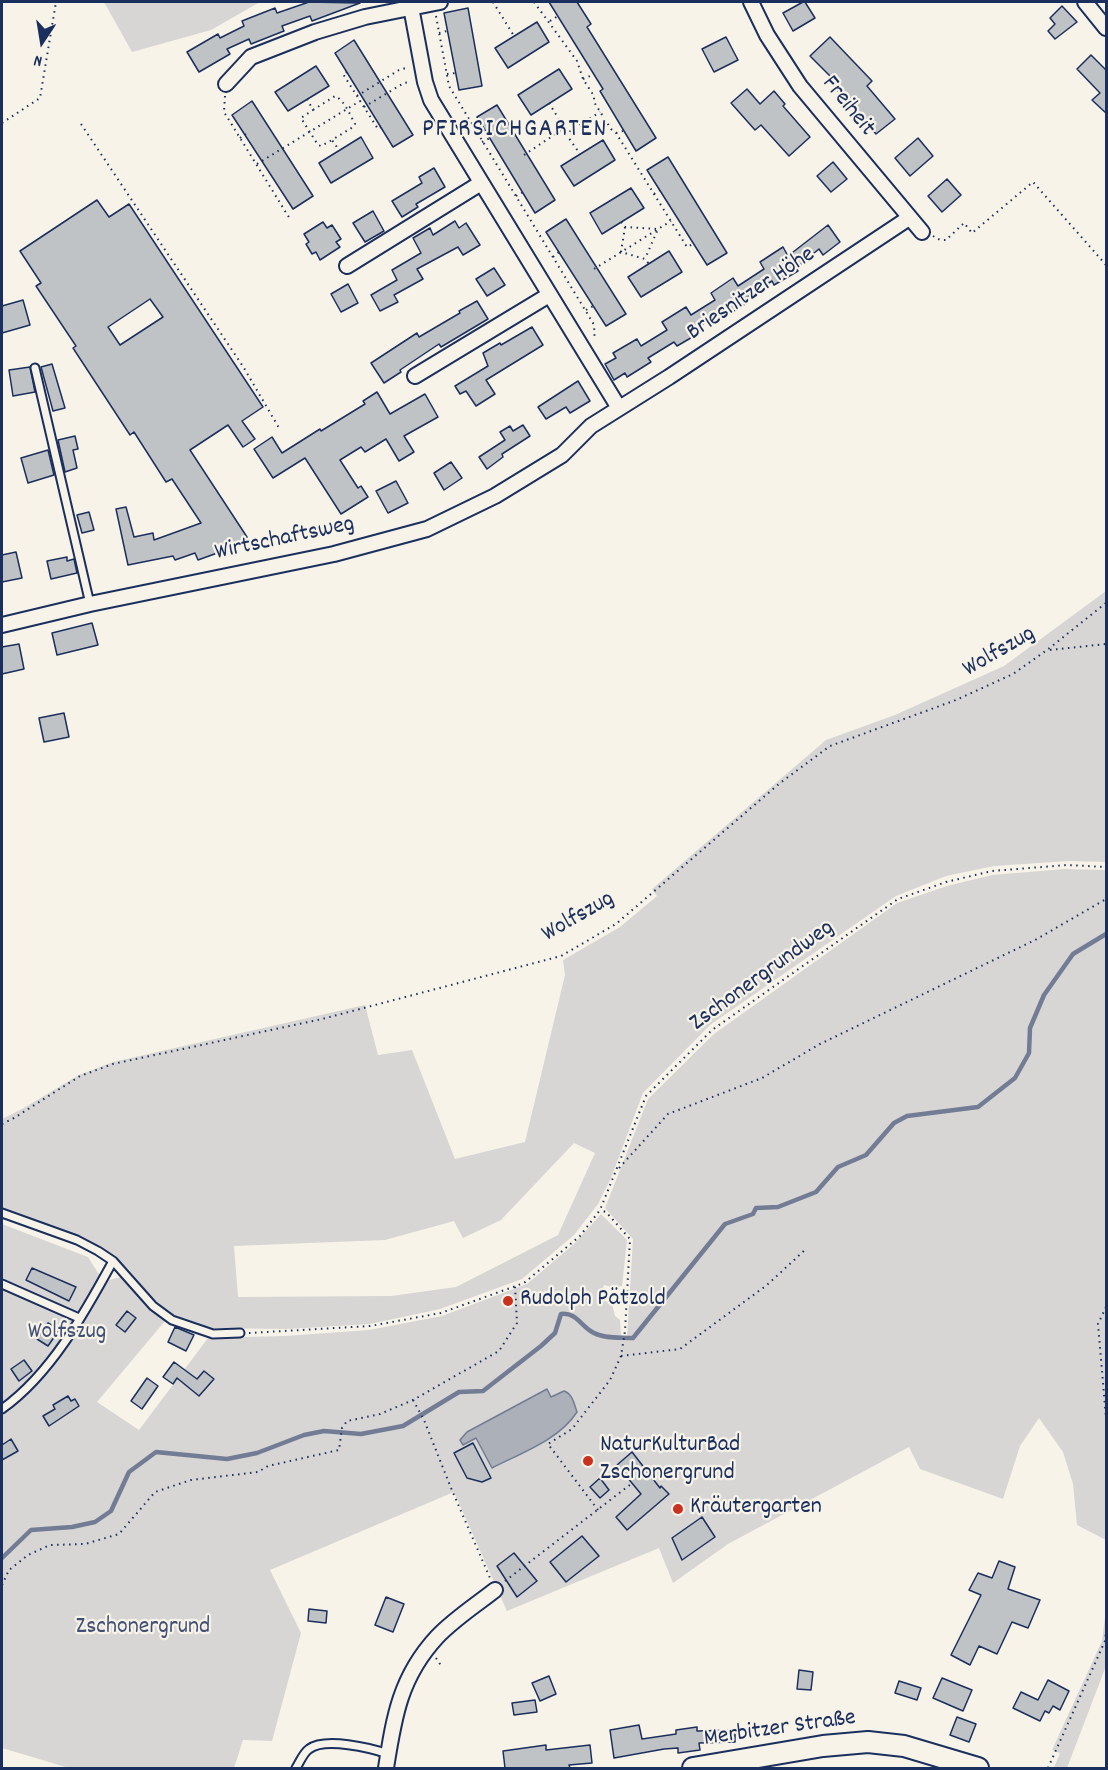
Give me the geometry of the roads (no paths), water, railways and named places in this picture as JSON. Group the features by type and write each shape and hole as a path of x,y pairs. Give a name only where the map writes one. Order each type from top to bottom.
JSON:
{"street":[{"path":"226,84 251,57 315,32 365,17 436,2"},
{"name":"Freiheit","path":"751,2 767,35 800,86 922,232"},
{"path":"1085,2 1107,28"},
{"path":"411,7 425,82 431,100 619,408"},
{"path":"346,266 481,183"},
{"name":"Briesnitzer Höhe","path":"562,455 591,426 909,218"},
{"path":"415,376 549,295"},
{"name":"Wirtschaftsweg","path":"2,625 90,604 323,556 427,529 495,496 562,455"},
{"path":"386,1768 394,1717 407,1679 438,1637 495,1590"},
{"name":"Merbitzer Straße","path":"693,1768 823,1746 868,1742 904,1746 978,1768"}],"lane":[{"path":"35,368 90,604"},
{"path":"2,1213 77,1240 98,1251 113,1261 153,1306 172,1320 213,1334 240,1333"},
{"path":"2,1409 18,1398 46,1369 80,1318 113,1261"},
{"path":"2,1284 80,1318"},
{"path":"296,1768 309,1749 318,1745 342,1745 388,1754"}],"waterway":[{"path":"2,1558 31,1530 72,1527 95,1522 111,1511 129,1472 156,1452 227,1459 257,1453 304,1435 324,1431 361,1434 403,1426 459,1392 483,1391 555,1333 561,1314 571,1315 598,1335 633,1338 725,1224 753,1214 756,1208 778,1207 816,1192 838,1167 866,1155 894,1123 907,1116 978,1107 1015,1078 1029,1053 1030,1028 1044,995 1073,954 1106,934"}],"place":[{"name":"Rudolph Pätzold","path":"508,1301"},
{"name":"NaturKulturBad Zschonergrund","path":"588,1461"},
{"name":"Kräutergarten","path":"678,1509"}],"district":[{"name":"PFIRSICHGARTEN","path":"515,131"}],"park label":[{"name":"Wolfszug","path":"67,1334"},
{"name":"Zschonergrund","path":"143,1629"}]}
